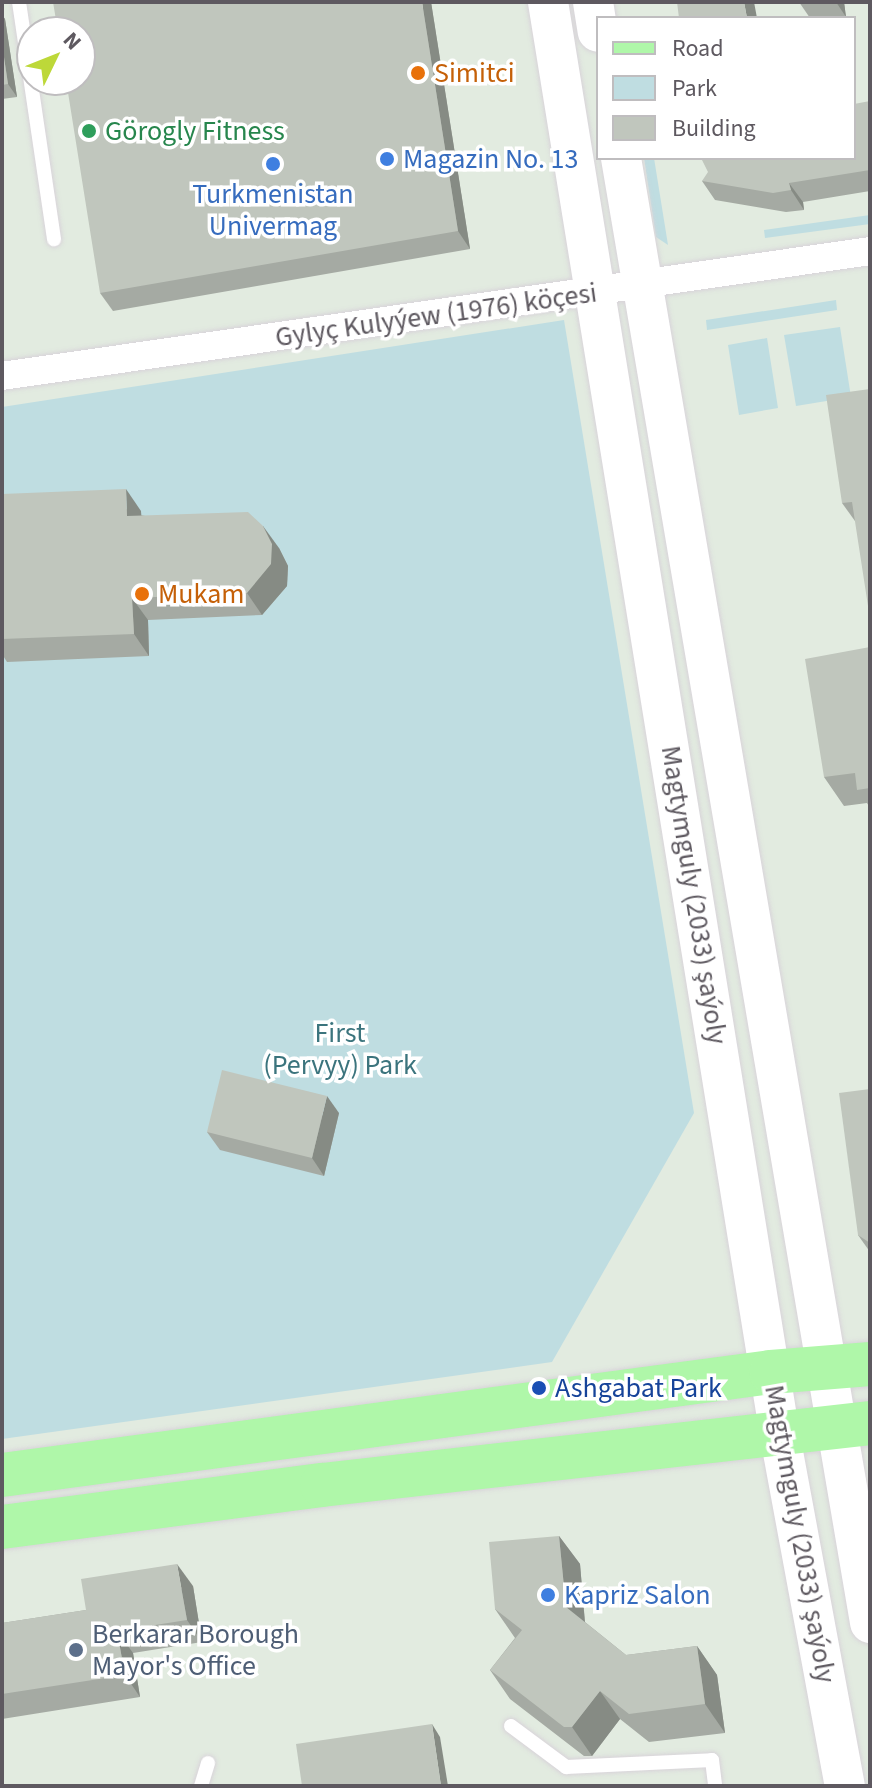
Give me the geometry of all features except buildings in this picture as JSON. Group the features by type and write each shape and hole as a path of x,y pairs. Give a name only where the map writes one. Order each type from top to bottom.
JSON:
{"main road":[{"name":"Magtymguly (2033) şaýoly","path":"548,2 780,1436 845,1786"},
{"name":"Magtymguly (2033) şaýoly","path":"621,160 849,1366 870,1623"},
{"path":"2,1475 771,1372 849,1366"},
{"path":"2,1527 322,1485 780,1436 854,1425"}],"street":[{"name":"Gylyç Kulyýew (1976) köçesi","path":"2,376 644,286 870,251"}],"lane":[{"path":"19,2 54,239"},
{"path":"511,1726 566,1767 712,1760 715,1786"},
{"path":"201,1786 208,1763"}],"green space":[{"path":"644,160 654,160 668,245 656,237"},
{"path":"870,215 870,224 765,238 764,230"},
{"path":"836,300 837,310 707,330 706,320"},
{"name":"First (Pervyy) Park","path":"564,320 694,1113 552,1362 2,1439 2,407"},
{"path":"840,327 851,397 796,406 784,335"},
{"path":"767,338 778,408 739,415 728,345"}],"place":[{"name":"Simitci","path":"418,73"},
{"name":"Görogly Fitness","path":"89,131"},
{"name":"Magazin No. 13","path":"387,159"},
{"name":"Turkmenistan Univermag","path":"273,164"},
{"name":"Mukam","path":"142,594"},
{"name":"Ashgabat Park","path":"539,1388"},
{"name":"Kapriz Salon","path":"548,1595"},
{"name":"Berkarar Borough Mayor's Office","path":"76,1650"}]}
